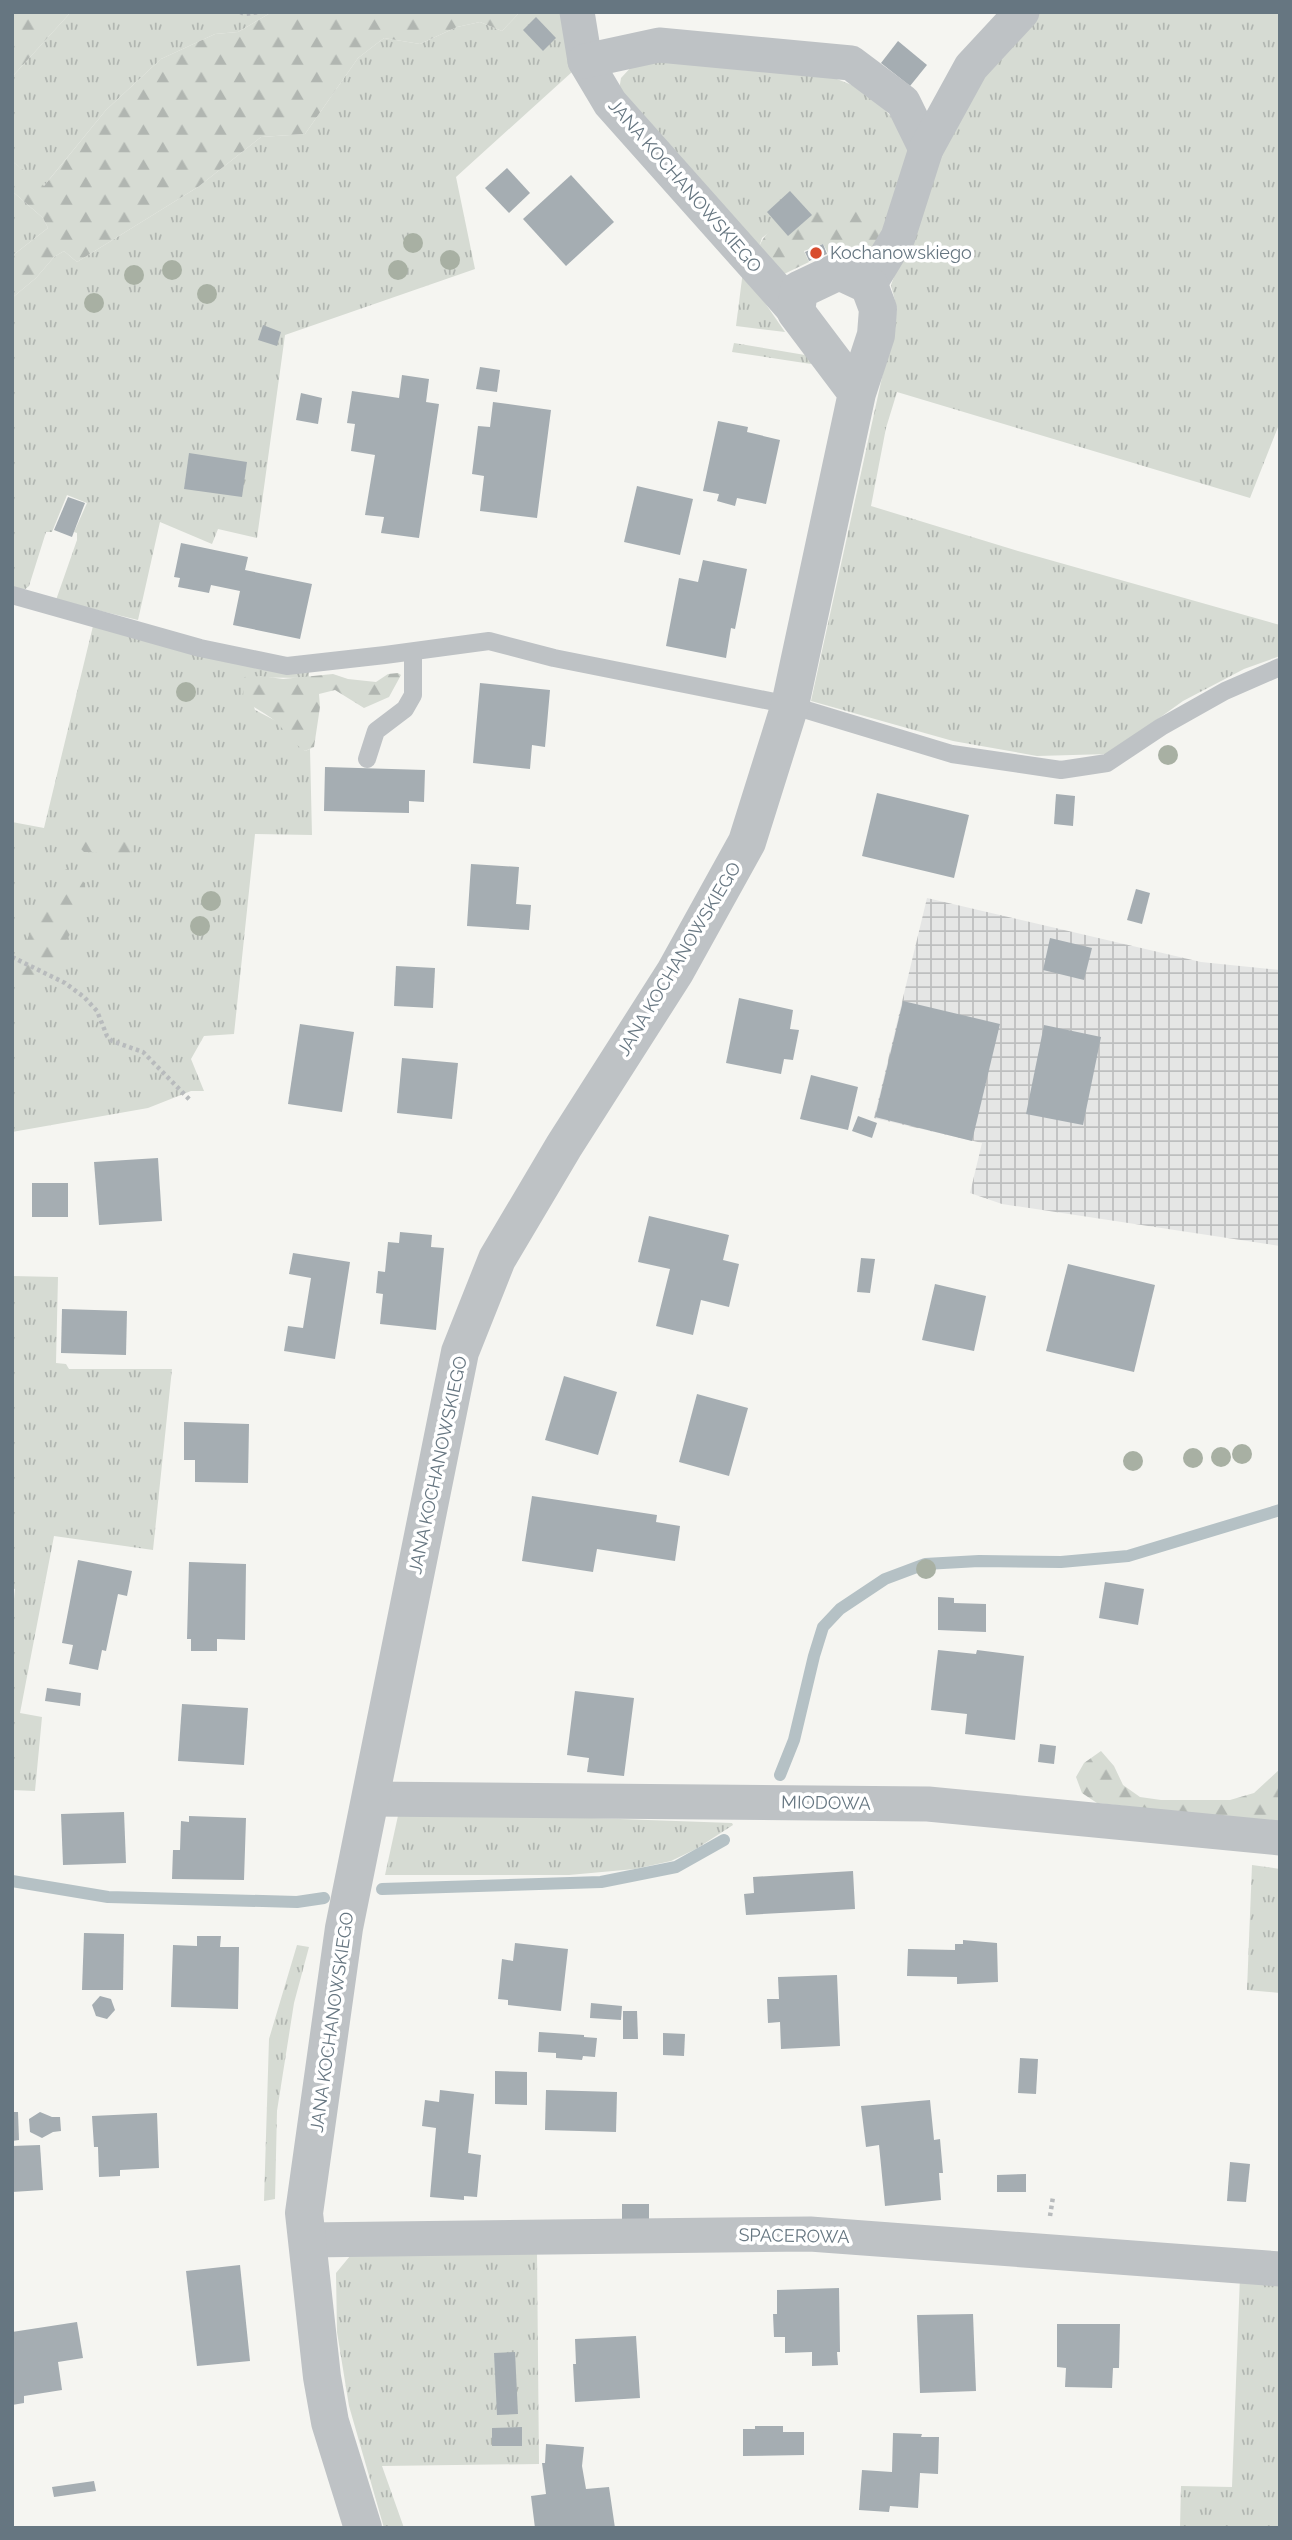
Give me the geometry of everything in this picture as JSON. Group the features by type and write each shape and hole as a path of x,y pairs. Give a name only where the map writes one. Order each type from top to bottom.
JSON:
{"street":[{"name":"JANA KOCHANOWSKIEGO","path":"577,12 585,61 610,103 796,312 857,393"},
{"path":"796,312 799,290 839,271 869,285 898,237 926,149 971,67 1022,12"},
{"path":"585,61 659,45 851,63 903,102 926,149"},
{"name":"JANA KOCHANOWSKIEGO","path":"363,2528 330,2422 322,2376 304,2213 344,1928 460,1352 497,1259 564,1146 675,972 747,842 790,705 857,393 876,335 878,309 869,285"},
{"name":"MIODOWA","path":"370,1798 928,1804 1280,1839"},
{"name":"SPACEROWA","path":"307,2240 810,2234 1280,2269"}],"lane":[{"path":"12,595 200,648 287,666 489,641 554,657 790,705 952,754 1061,770 1107,763 1161,727 1214,697 1280,667"},
{"path":"367,759 376,731 405,709 413,695 413,652"}],"path":[{"path":"240,12 258,12"},
{"path":"12,957 65,983 84,997 97,1011 107,1036 112,1041 143,1052 191,1101"}],"shaded area":[{"path":"927,898 1201,962 1280,970 1280,1246 1002,1204 970,1193 982,1143 874,1118"}],"green space":[{"path":"12,12 71,12 12,77"},
{"path":"71,12 272,12 238,32 215,34 161,59 106,110 43,187 12,161 12,77"},
{"path":"272,12 520,12 502,31 480,22 457,27 420,44 384,38 358,58 305,134 261,137 198,187 77,262 64,251 54,257 36,278 12,298 12,256 48,228 43,218 12,191 12,161 44,186 106,110 161,59 215,34 238,32"},
{"path":"520,12 566,12 572,72 456,177 475,269 285,335 257,538 218,529 212,544 160,522 138,620 56,600 77,540 77,533 74,532 87,503 67,495 52,532 46,532 29,586 23,591 12,588 12,298 36,278 54,257 64,251 77,262 198,187 261,137 305,134 358,58 384,38 420,44 457,27 480,22 502,31"},
{"path":"1035,12 1280,12 1280,422 1250,498 897,392 886,428 871,506 1018,551 1280,625 1280,656 1244,669 1183,701 1109,754 1037,756 953,741 811,701 897,309 891,285 935,165 962,106"},
{"path":"675,58 809,68 852,85 883,107 908,138 912,170 890,233 779,224 762,238 758,250 619,90 621,78 634,64"},
{"path":"12,191 43,218 48,228 12,256"},
{"path":"838,209 871,213 890,233 875,259 853,251 828,253 823,244 804,251 809,262 782,275 758,250 763,239 780,223 802,214"},
{"path":"743,271 785,332 736,326"},
{"path":"734,343 805,355 824,366 732,352"},
{"path":"93,626 309,670 309,677 304,678 244,677 255,710 276,721 305,751 310,749 312,835 255,834 234,1034 204,1036 191,1059 204,1091 191,1091 148,1108 12,1132 12,822 44,828"},
{"path":"333,674 348,679 376,682 388,674 401,675 389,697 364,708 335,690 319,694 320,707 314,747 305,751 276,722 243,699 244,677 283,679"},
{"path":"82,836 124,838 133,846 131,855 84,852 76,844"},
{"path":"66,869 85,883 86,908 47,972 31,980 17,974 15,968 33,926"},
{"path":"12,1276 58,1277 56,1363 66,1364 69,1369 172,1369 153,1550 54,1536 20,1713 42,1717 35,1791 12,1790 12,1619 15,1589 12,1588"},
{"path":"1101,1751 1114,1766 1123,1785 1140,1797 1161,1800 1230,1800 1254,1793 1280,1769 1280,1823 1097,1803 1082,1793 1076,1777 1084,1763"},
{"path":"399,1811 733,1825 696,1849 671,1861 635,1869 569,1875 385,1875"},
{"path":"1252,1865 1280,1869 1280,1993 1247,1990"},
{"path":"297,1945 309,1947 294,2003 277,2111 275,2199 264,2201 269,2039"},
{"path":"537,2252 539,2464 382,2466 404,2528 384,2528 349,2406 337,2332 336,2273 350,2256"},
{"path":"1240,2276 1280,2280 1280,2528 1180,2528 1181,2486 1232,2487"}],"building":[{"path":"536,17 556,38 543,51 523,30"},
{"path":"898,41 927,65 910,86 881,63"},
{"path":"507,168 530,193 509,213 485,188"},
{"path":"571,175 614,222 566,266 523,219"},
{"path":"790,191 812,215 788,236 767,212"},
{"name":"Kochanowskiego","path":"823,244 827,254 809,261 805,252"},
{"path":"263,325 281,332 277,346 258,340"},
{"path":"480,367 500,370 497,392 476,389"},
{"path":"402,375 429,379 426,402 439,404 419,538 381,533 384,517 365,515 375,455 351,451 355,424 347,423 352,391 399,398"},
{"path":"301,393 322,398 318,424 296,420"},
{"path":"493,402 551,410 537,518 480,511 484,476 472,474 478,426 490,427"},
{"path":"718,421 748,427 747,432 780,440 766,504 737,498 735,506 717,501 719,494 703,491"},
{"path":"189,453 247,462 242,497 184,489"},
{"path":"637,486 693,499 680,555 624,542"},
{"path":"68,497 85,503 72,537 54,530"},
{"path":"181,543 248,557 245,570 312,584 300,639 233,625 240,591 211,585 209,593 178,587 180,578 174,577"},
{"path":"703,560 747,569 726,658 666,646 679,578 698,582"},
{"path":"480,683 550,690 545,747 532,745 530,769 473,763"},
{"path":"325,767 425,770 424,802 409,801 409,813 324,811"},
{"path":"877,793 969,815 954,878 862,856"},
{"path":"1056,794 1075,796 1073,826 1054,824"},
{"path":"471,864 519,867 516,904 531,905 529,930 467,926"},
{"path":"1136,889 1150,893 1142,924 1127,920"},
{"path":"1050,938 1092,948 1084,980 1043,970"},
{"path":"396,966 435,968 433,1008 394,1006"},
{"path":"739,998 793,1010 790,1029 799,1030 793,1060 784,1059 781,1074 726,1063"},
{"path":"903,1001 1000,1024 972,1141 875,1117"},
{"path":"300,1024 354,1032 342,1112 288,1104"},
{"path":"1044,1025 1101,1037 1083,1125 1026,1114"},
{"path":"402,1058 458,1063 452,1119 397,1113"},
{"path":"811,1075 858,1087 848,1130 800,1119"},
{"path":"858,1116 877,1123 872,1138 852,1131"},
{"path":"158,1158 162,1221 99,1225 94,1162"},
{"path":"32,1183 68,1183 68,1217 32,1217"},
{"path":"649,1216 729,1235 723,1260 739,1264 729,1307 701,1300 693,1335 656,1326 670,1269 638,1262"},
{"path":"400,1232 432,1235 431,1247 444,1248 436,1330 380,1324 383,1294 376,1293 378,1271 385,1272 388,1242 399,1243"},
{"path":"293,1253 350,1262 335,1359 284,1351 288,1326 303,1328 311,1278 289,1274"},
{"path":"861,1258 875,1259 870,1293 857,1292"},
{"path":"1068,1264 1155,1285 1134,1372 1046,1351"},
{"path":"935,1284 986,1296 974,1351 922,1340"},
{"path":"62,1309 127,1311 126,1355 61,1353"},
{"path":"564,1376 617,1392 598,1455 545,1440"},
{"path":"697,1394 748,1408 729,1476 679,1462"},
{"path":"184,1422 249,1424 248,1483 195,1482 195,1460 184,1460"},
{"path":"532,1496 657,1515 656,1522 680,1526 675,1561 597,1549 593,1572 522,1561"},
{"path":"78,1560 132,1571 127,1596 118,1594 106,1651 102,1650 98,1670 69,1664 73,1645 62,1643"},
{"path":"189,1562 246,1564 245,1640 217,1639 217,1651 191,1651 191,1639 187,1639"},
{"path":"1105,1582 1144,1589 1138,1625 1099,1618"},
{"path":"938,1597 954,1598 954,1603 986,1604 986,1632 938,1630"},
{"path":"938,1650 976,1654 977,1650 1024,1656 1015,1740 965,1734 967,1714 931,1710"},
{"path":"47,1688 81,1693 80,1706 45,1701"},
{"path":"575,1691 634,1698 624,1776 587,1772 589,1758 567,1755"},
{"path":"182,1704 248,1708 244,1765 178,1761"},
{"path":"1040,1744 1056,1746 1054,1764 1038,1762"},
{"path":"124,1812 126,1863 63,1865 61,1814"},
{"path":"189,1816 246,1818 244,1880 172,1879 173,1850 180,1850 181,1821 189,1822"},
{"path":"853,1871 855,1909 746,1915 744,1894 754,1893 753,1877"},
{"path":"84,1933 124,1934 123,1990 82,1990"},
{"path":"197,1936 221,1936 220,1947 239,1947 238,2009 171,2007 173,1945 197,1946"},
{"path":"963,1940 997,1943 998,1982 957,1984 957,1977 907,1976 908,1949 955,1950 955,1944 963,1944"},
{"path":"515,1943 568,1949 561,2011 508,2005 508,2000 498,1999 502,1959 513,1961"},
{"path":"837,1975 840,2046 781,2049 780,2022 768,2023 767,1999 779,1999 778,1977"},
{"path":"100,1996 111,1999 115,2010 107,2019 96,2016 92,2005"},
{"path":"591,2003 622,2006 621,2020 590,2018"},
{"path":"623,2011 637,2011 638,2039 623,2039"},
{"path":"539,2032 597,2038 595,2057 583,2056 582,2060 556,2058 556,2053 538,2052"},
{"path":"663,2033 685,2034 684,2056 663,2055"},
{"path":"1020,2058 1038,2059 1036,2094 1018,2093"},
{"path":"495,2071 527,2072 527,2105 495,2104"},
{"path":"440,2090 474,2094 468,2153 481,2155 477,2197 464,2196 464,2200 430,2197 436,2128 422,2126 425,2100 439,2102"},
{"path":"546,2090 617,2092 616,2132 545,2130"},
{"path":"930,2100 934,2140 940,2139 943,2173 939,2173 941,2200 885,2206 879,2145 866,2147 861,2106"},
{"path":"12,2112 18,2112 19,2140 12,2141"},
{"path":"40,2112 60,2117 61,2131 42,2138 30,2132 29,2119"},
{"path":"157,2113 159,2168 120,2170 120,2176 99,2177 98,2147 94,2147 92,2116"},
{"path":"40,2145 43,2190 12,2192 12,2146"},
{"path":"1230,2162 1250,2164 1246,2202 1227,2201"},
{"path":"1026,2174 1026,2192 997,2192 997,2175"},
{"path":"622,2204 649,2204 649,2222 622,2221"},
{"path":"240,2265 250,2361 197,2366 186,2271"},
{"path":"839,2288 838,2365 812,2366 812,2352 785,2353 785,2337 774,2337 773,2314 777,2314 777,2290"},
{"path":"973,2314 976,2391 920,2393 917,2315"},
{"path":"77,2322 83,2358 58,2362 62,2390 24,2396 24,2403 12,2405 12,2332"},
{"path":"1057,2324 1120,2324 1119,2368 1113,2368 1112,2388 1065,2387 1066,2368 1057,2367"},
{"path":"636,2336 640,2398 575,2402 575,2339"},
{"path":"515,2352 518,2414 497,2415 494,2353"},
{"path":"755,2426 783,2426 783,2432 804,2432 804,2455 743,2456 743,2429 755,2429"},
{"path":"522,2427 522,2446 492,2446 492,2428"},
{"path":"893,2433 939,2437 938,2474 920,2473 918,2508 890,2506 889,2512 859,2510 862,2470 892,2472"},
{"path":"546,2444 584,2447 582,2466 586,2489 609,2487 615,2528 535,2528 531,2496 546,2494 542,2463 545,2463"},
{"path":"94,2481 96,2491 54,2497 52,2487"}],"waterway":[{"path":"780,1775 794,1740 823,1627 840,1609 885,1579 925,1564 979,1561 1061,1562 1128,1556 1280,1510"},
{"path":"382,1889 601,1882 676,1867 724,1840"},
{"path":"12,1881 108,1897 297,1902 324,1898"}],"place":[{"name":"Kochanowskiego","path":"816,253"}]}
